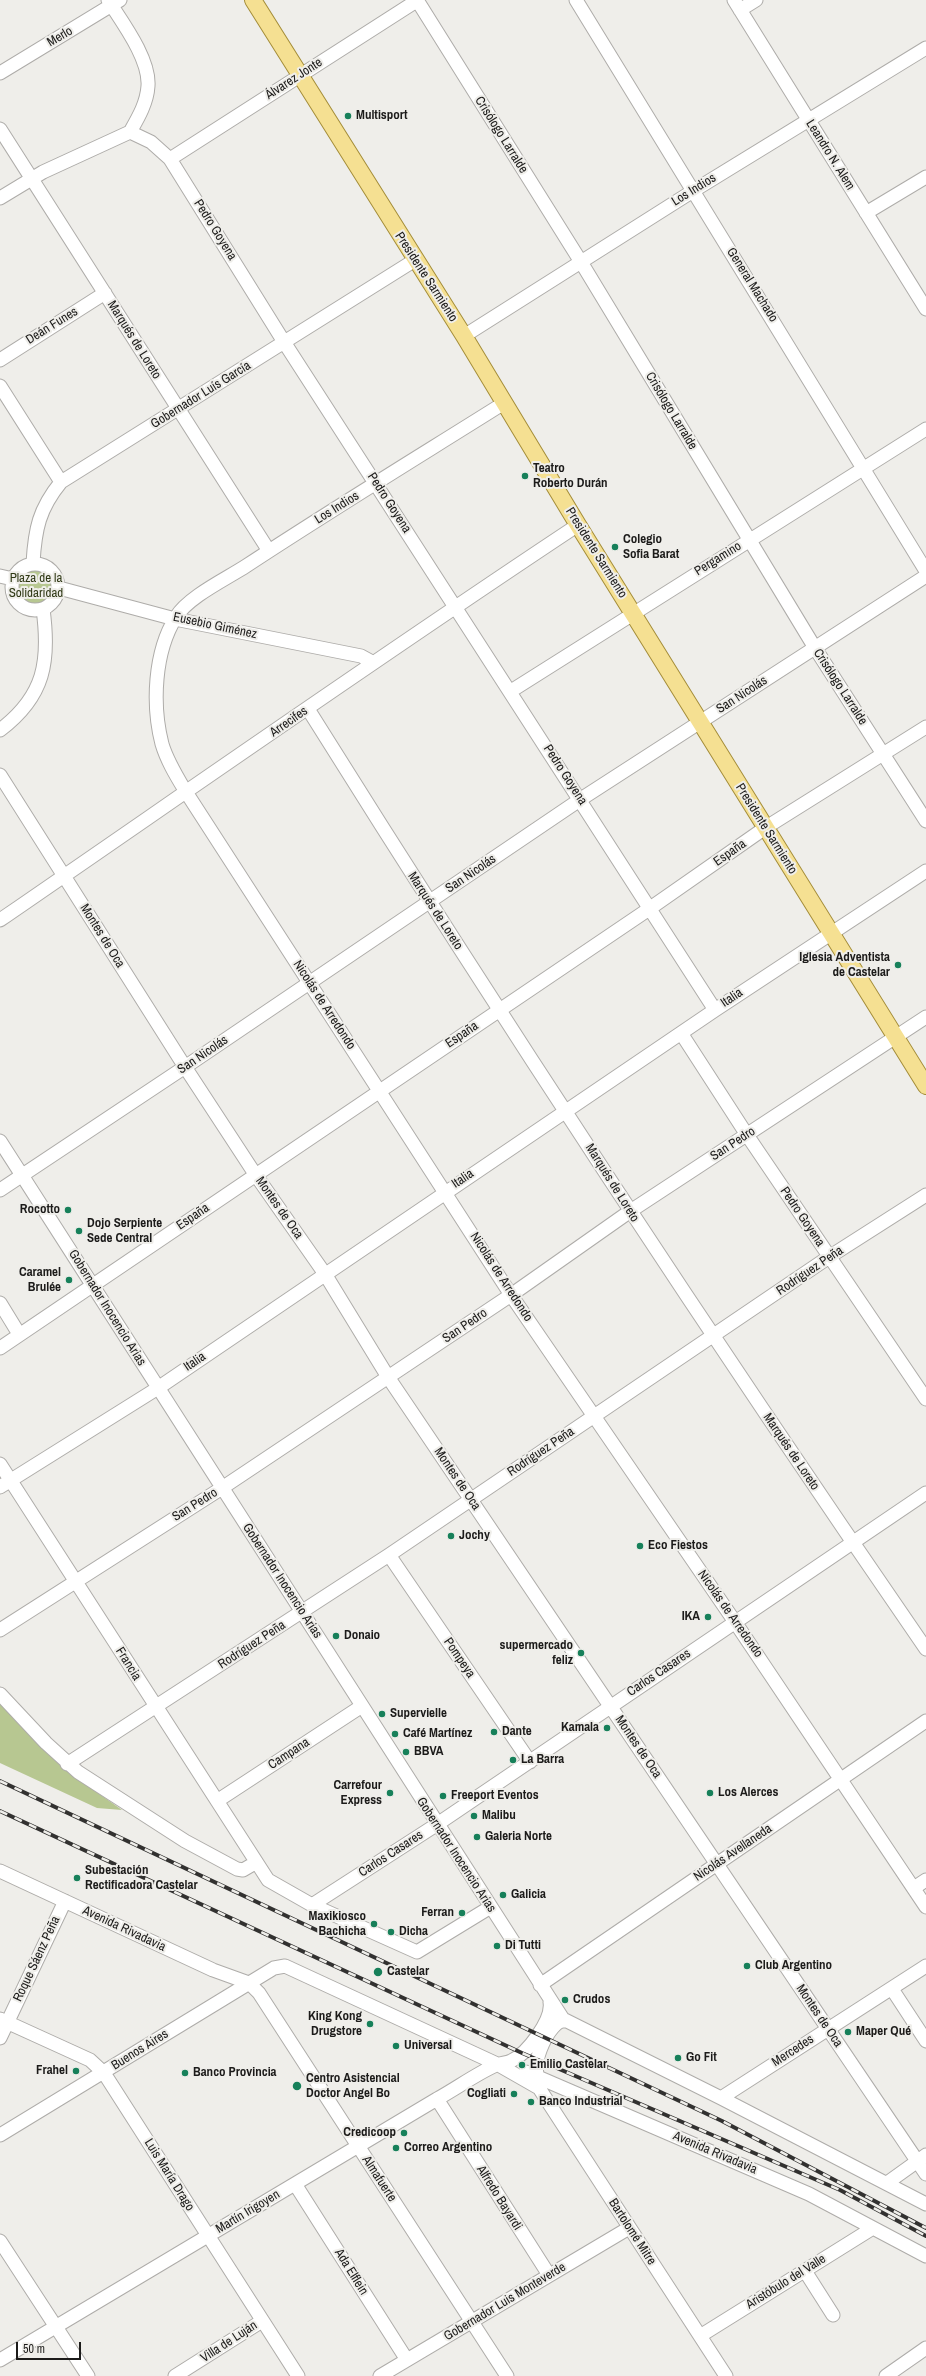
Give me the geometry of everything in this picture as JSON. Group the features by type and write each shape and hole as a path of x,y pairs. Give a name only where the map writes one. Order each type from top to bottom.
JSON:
{"main road":[{"name":"Presidente Sarmiento","path":"253,0 464,336 578,525 926,1086"}],"street":[{"name":"Álvarez Jonte","path":"170,159 418,0"},
{"name":"Crisólogo Larralde","path":"418,0 581,262 815,648 926,821"},
{"name":"General Machado","path":"576,0 926,571"},
{"path":"738,5 756,0"},
{"path":"0,198 31,178 130,132 146,99 147,77 136,46 113,2"},
{"name":"Merlo","path":"0,73 113,2"},
{"name":"Leandro N. Alem","path":"738,5 866,213 925,305"},
{"name":"Los Indios","path":"464,336 693,191 926,48"},
{"name":"Marqués de Loreto","path":"0,129 269,551"},
{"name":"Pedro Goyena","path":"130,132 151,142 170,159 284,342 511,691 715,1010"},
{"path":"866,213 926,177"},
{"name":"Gobernador Luís García","path":"33,563 36,529 40,516 52,494 61,482 415,260"},
{"name":"Deán Funes","path":"0,360 105,293"},
{"path":"0,386 61,482"},
{"name":"Los Indios","path":"175,618 187,605 269,551 504,402"},
{"name":"Pergamino","path":"511,691 633,612 926,429"},
{"name":"Arrecifes","path":"0,920 308,709 372,662 578,525"},
{"path":"33,563 48,567 58,580 59,588 54,601 42,609 28,609 21,606 13,593 13,579 21,568 33,563"},
{"path":"0,576 13,579"},
{"name":"San Nicolás","path":"0,1190 310,983 580,800 926,576"},
{"name":"Eusebio Giménez","path":"59,588 175,618 361,656 372,662"},
{"path":"0,730 28,703 40,679 47,651 42,609"},
{"name":"Nicolás de Arredondo","path":"175,618 161,658 157,708 163,745 169,761 186,792 379,1091 446,1191 511,1295 841,1778 926,1907"},
{"name":"Marqués de Loreto","path":"308,709 429,902 566,1110 629,1212 926,1649"},
{"name":"España","path":"0,1348 255,1174 649,909 765,828 926,727"},
{"name":"Montes de Oca","path":"0,775 185,1067 255,1174 325,1274 388,1378 828,2029 922,2158 926,2174"},
{"name":"Italia","path":"5,1484 158,1388 446,1191 830,932 926,871"},
{"name":"San Pedro","path":"0,1630 222,1488 511,1295 629,1212 926,1017"},
{"name":"Pedro Goyena","path":"680,1033 747,1135 926,1399"},
{"name":"Gobernador Inocencio Arias","path":"0,1141 362,1706 436,1826 550,2002 564,2021"},
{"name":"Rodríguez Peña","path":"67,1764 302,1613 829,1257 926,1195"},
{"path":"0,1303 20,1334"},
{"name":"Francia","path":"0,1464 5,1484 76,1580 155,1708 217,1801 255,1863 272,1884 312,1905 411,1951 422,1951 489,1908"},
{"name":"Carlos Casares","path":"312,1905 436,1826 926,1492"},
{"name":"Pompeya","path":"389,1555 530,1762"},
{"path":"0,1694 67,1764 185,1841 243,1870 255,1863"},
{"name":"Campana","path":"217,1801 362,1706"},
{"name":"Nicolás Avellaneda","path":"540,1985 716,1863 926,1721"},
{"name":"Avenida Rivadavia","path":"0,1871 220,1973 249,1983"},
{"path":"914,1888 926,1880"},
{"name":"Roque Sáenz Peña","path":"0,2038 4,2021 65,1901"},
{"name":"Avenida Rivadavia","path":"279,1965 285,1966 539,2083 788,2185 926,2256"},
{"name":"Buenos Aires","path":"0,2135 279,1965"},
{"name":"Mercedes","path":"722,2098 926,1966"},
{"name":"Almafuerte","path":"249,1983 259,1993 507,2376"},
{"path":"892,1989 926,2041"},
{"name":"Martín Irigoyen","path":"0,2360 437,2099 497,2064 511,2061 528,2047 547,2020 551,2012 550,2002"},
{"name":"Luis María Drago","path":"4,2021 90,2060 104,2073 298,2376"},
{"path":"539,2083 535,2069 539,2051 555,2024 564,2021 722,2098 926,2204"},
{"name":"Bartolomé Mitre","path":"539,2083 629,2228 726,2376"},
{"name":"Alfredo Bayardi","path":"437,2099 549,2275"},
{"path":"887,2183 922,2158"},
{"name":"Ada Elflein","path":"295,2184 407,2360"},
{"name":"Gobernador Luis Monteverde","path":"380,2376 629,2228"},
{"name":"Aristóbulo del Valle","path":"700,2336 873,2228"},
{"path":"0,2241 88,2376"},
{"path":"805,2271 833,2316"},
{"name":"Villa de Luján","path":"176,2376 262,2320"},
{"path":"891,2375 926,2348"}],"green space":[{"name":"Plaza de la Solidaridad","path":"32,566 40,566 51,572 57,583 57,591 51,602 40,608 32,608 21,602 15,591 15,583 21,572"},
{"path":"0,1703 67,1771 122,1810 97,1808 0,1763"}],"railway":[{"path":"0,1781 722,2121 926,2228"},
{"path":"0,1811 522,2053 840,2190 926,2236"}],"place":[{"name":"Multisport","path":"348,116"},
{"name":"Teatro Roberto Durán","path":"525,476"},
{"name":"Colegio Sofia Barat","path":"615,547"},
{"name":"Iglesia Adventista de Castelar","path":"898,965"},
{"name":"Rocotto","path":"68,1210"},
{"name":"Dojo Serpiente Sede Central","path":"79,1231"},
{"name":"Caramel Brulée","path":"69,1280"},
{"name":"Jochy","path":"451,1536"},
{"name":"Eco Fiestos","path":"640,1546"},
{"name":"IKA","path":"708,1617"},
{"name":"Donaio","path":"336,1636"},
{"name":"supermercado feliz","path":"581,1653"},
{"name":"Supervielle","path":"382,1714"},
{"name":"Kamala","path":"607,1728"},
{"name":"Dante","path":"494,1732"},
{"name":"Café Martínez","path":"395,1734"},
{"name":"BBVA","path":"406,1752"},
{"name":"La Barra","path":"513,1760"},
{"name":"Carrefour Express","path":"390,1793"},
{"name":"Los Alerces","path":"710,1793"},
{"name":"Freeport Eventos","path":"443,1796"},
{"name":"Malibu","path":"474,1816"},
{"name":"Galeria Norte","path":"477,1837"},
{"name":"Subestación Rectificadora Castelar","path":"77,1878"},
{"name":"Galicia","path":"503,1895"},
{"name":"Ferran","path":"462,1913"},
{"name":"Maxikiosco Bachicha","path":"374,1924"},
{"name":"Dicha","path":"391,1932"},
{"name":"Di Tutti","path":"497,1946"},
{"name":"Club Argentino","path":"747,1966"},
{"name":"Castelar","path":"378,1972"},
{"name":"Crudos","path":"565,2000"},
{"name":"King Kong Drugstore","path":"370,2024"},
{"name":"Maper Qué","path":"848,2032"},
{"name":"Universal","path":"396,2046"},
{"name":"Go Fit","path":"678,2058"},
{"name":"Emilio Castelar","path":"522,2065"},
{"name":"Frahel","path":"76,2071"},
{"name":"Banco Provincia","path":"185,2073"},
{"name":"Centro Asistencial Doctor Angel Bo","path":"297,2086"},
{"name":"Cogliati","path":"514,2094"},
{"name":"Banco Industrial","path":"531,2102"},
{"name":"Credicoop","path":"404,2133"},
{"name":"Correo Argentino","path":"396,2148"}]}
